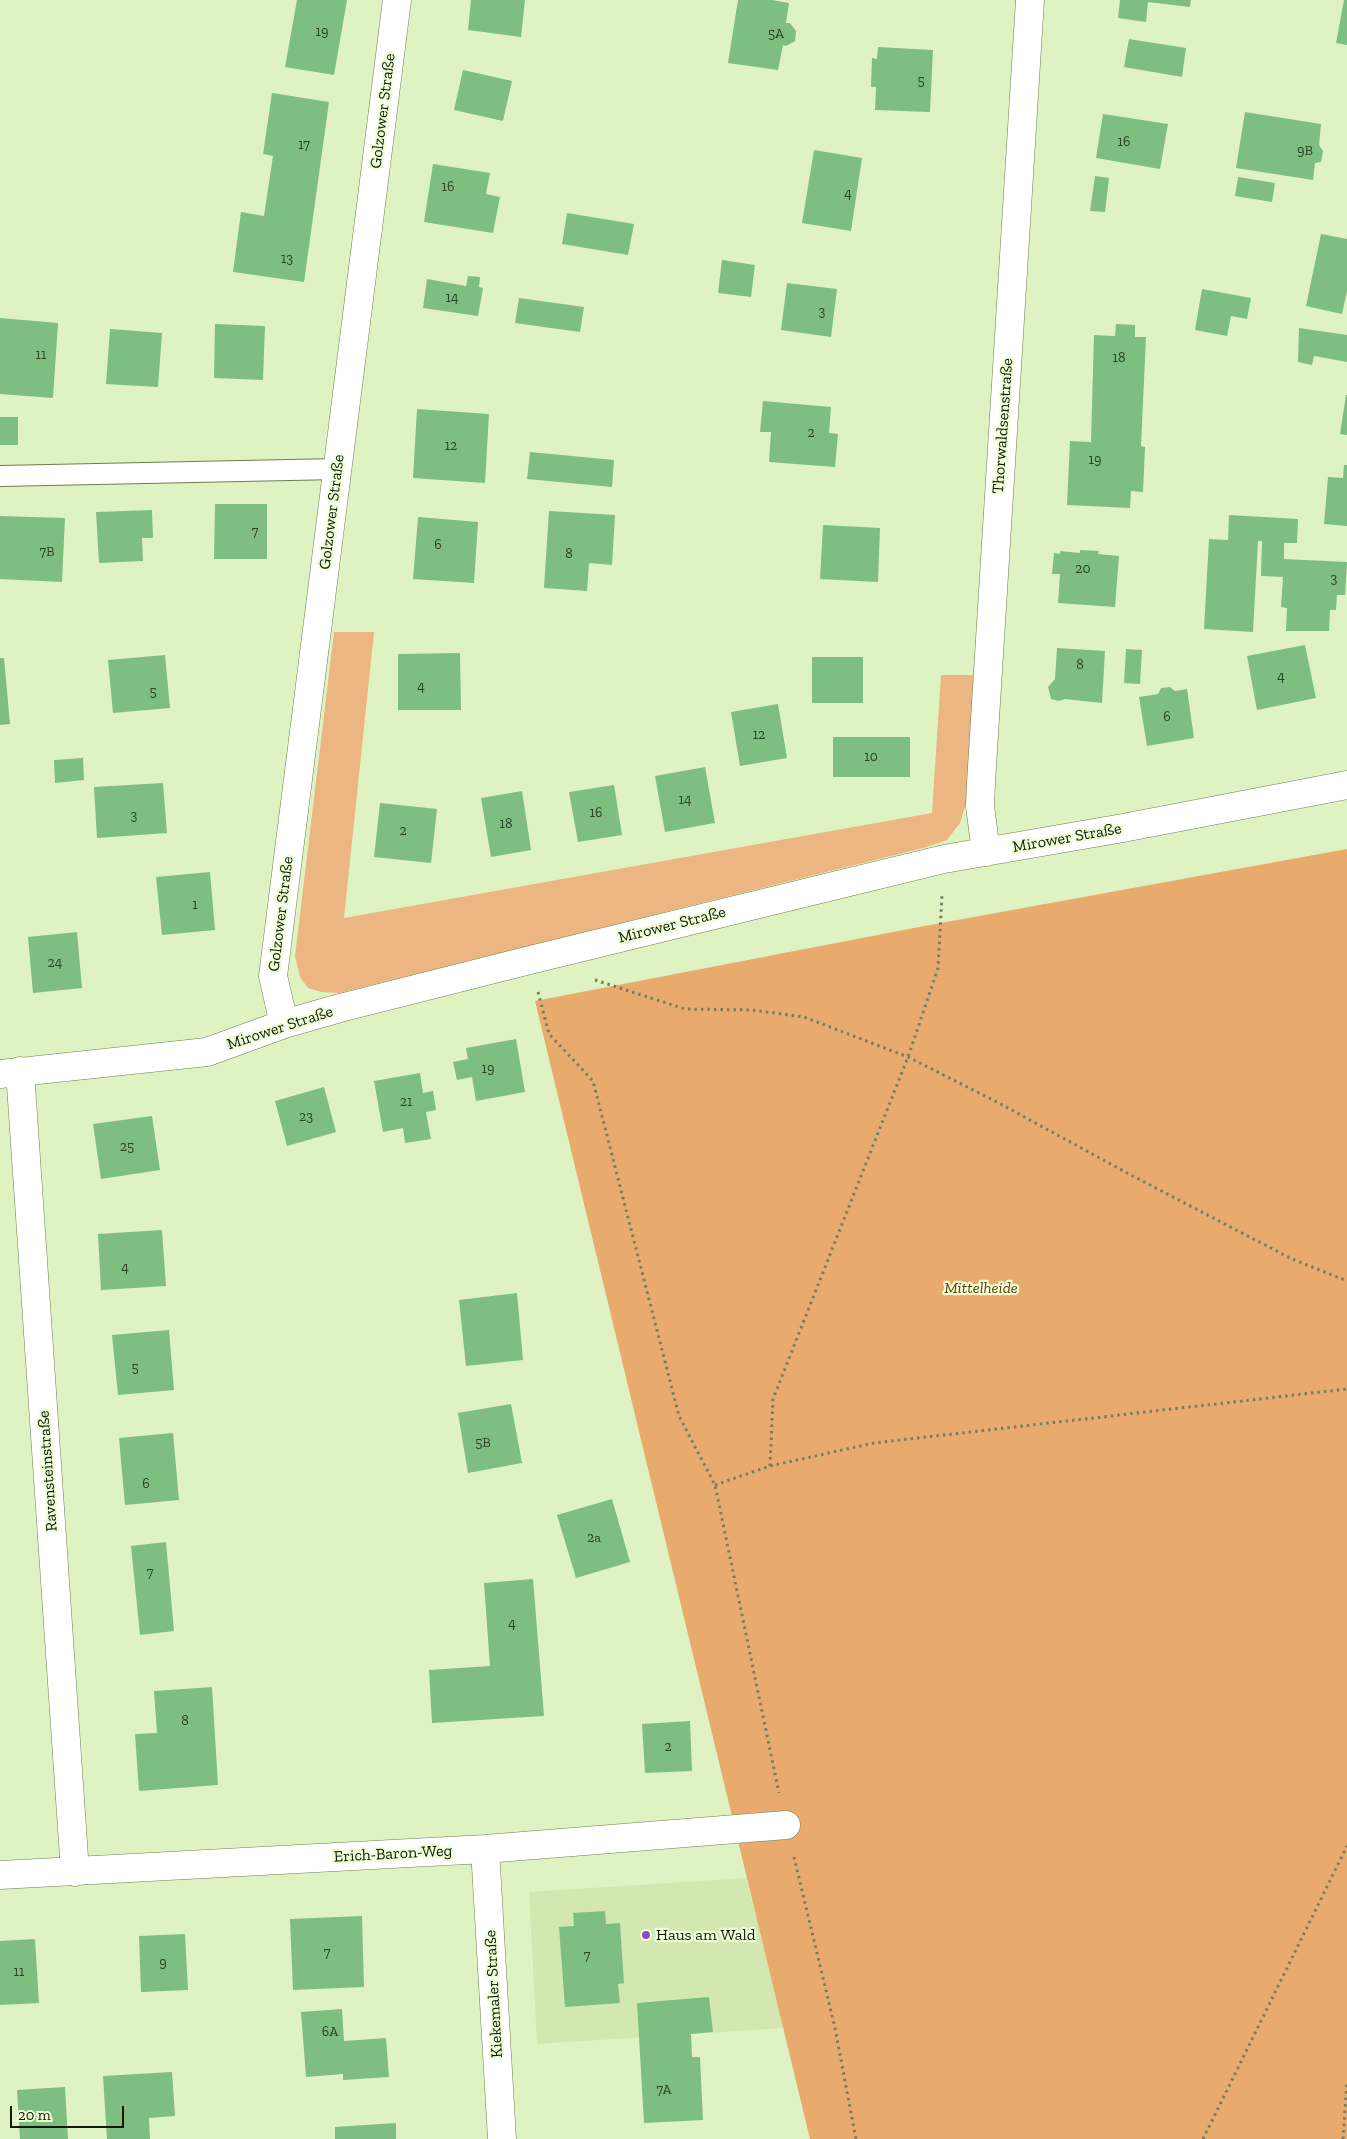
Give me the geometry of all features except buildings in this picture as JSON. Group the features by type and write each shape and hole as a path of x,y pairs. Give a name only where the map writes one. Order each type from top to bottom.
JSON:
{"street":[{"name":"Golzower Straße","path":"284,1024 273,976 397,0"},
{"name":"Thorwaldsenstraße","path":"986,852 980,806 981,783 1030,0"},
{"name":"Mirower Straße","path":"10,1072 207,1052 284,1024 530,960 944,859 1123,828 1347,785"},
{"name":"Ravensteinstraße","path":"10,1072 75,1872"},
{"name":"Erich-Baron-Weg","path":"0,1875 485,1849 786,1825"},
{"name":"Kiekemaler Straße","path":"485,1849 502,2139"}],"lane":[{"path":"0,476 338,469"}],"path":[{"path":"770,1466 773,1399 908,1057 938,968 944,859"},
{"path":"530,960 549,1034 593,1081 640,1258 679,1416 716,1485 786,1825 835,2028 856,2139"},
{"path":"594,980 685,1009 752,1010 804,1017 908,1057 997,1102 1129,1174 1290,1258 1347,1280"},
{"path":"716,1485 770,1466 874,1443 1347,1389"},
{"path":"1203,2139 1347,1846"},
{"path":"1343,2139 1347,2081"}],"shaded area":[{"path":"334,632 374,632 344,918 932,813 941,675 974,675 967,800 960,823 947,840 923,848 339,993 321,992 308,988 300,977 295,956"},
{"name":"Haus am Wald","path":"746,1878 784,2028 537,2044 529,1892"}],"green space":[{"name":"Mittelheide","path":"1347,849 1347,2139 810,2139 535,1001 919,927"}],"place":[{"name":"Haus am Wald","path":"646,1935"}]}
